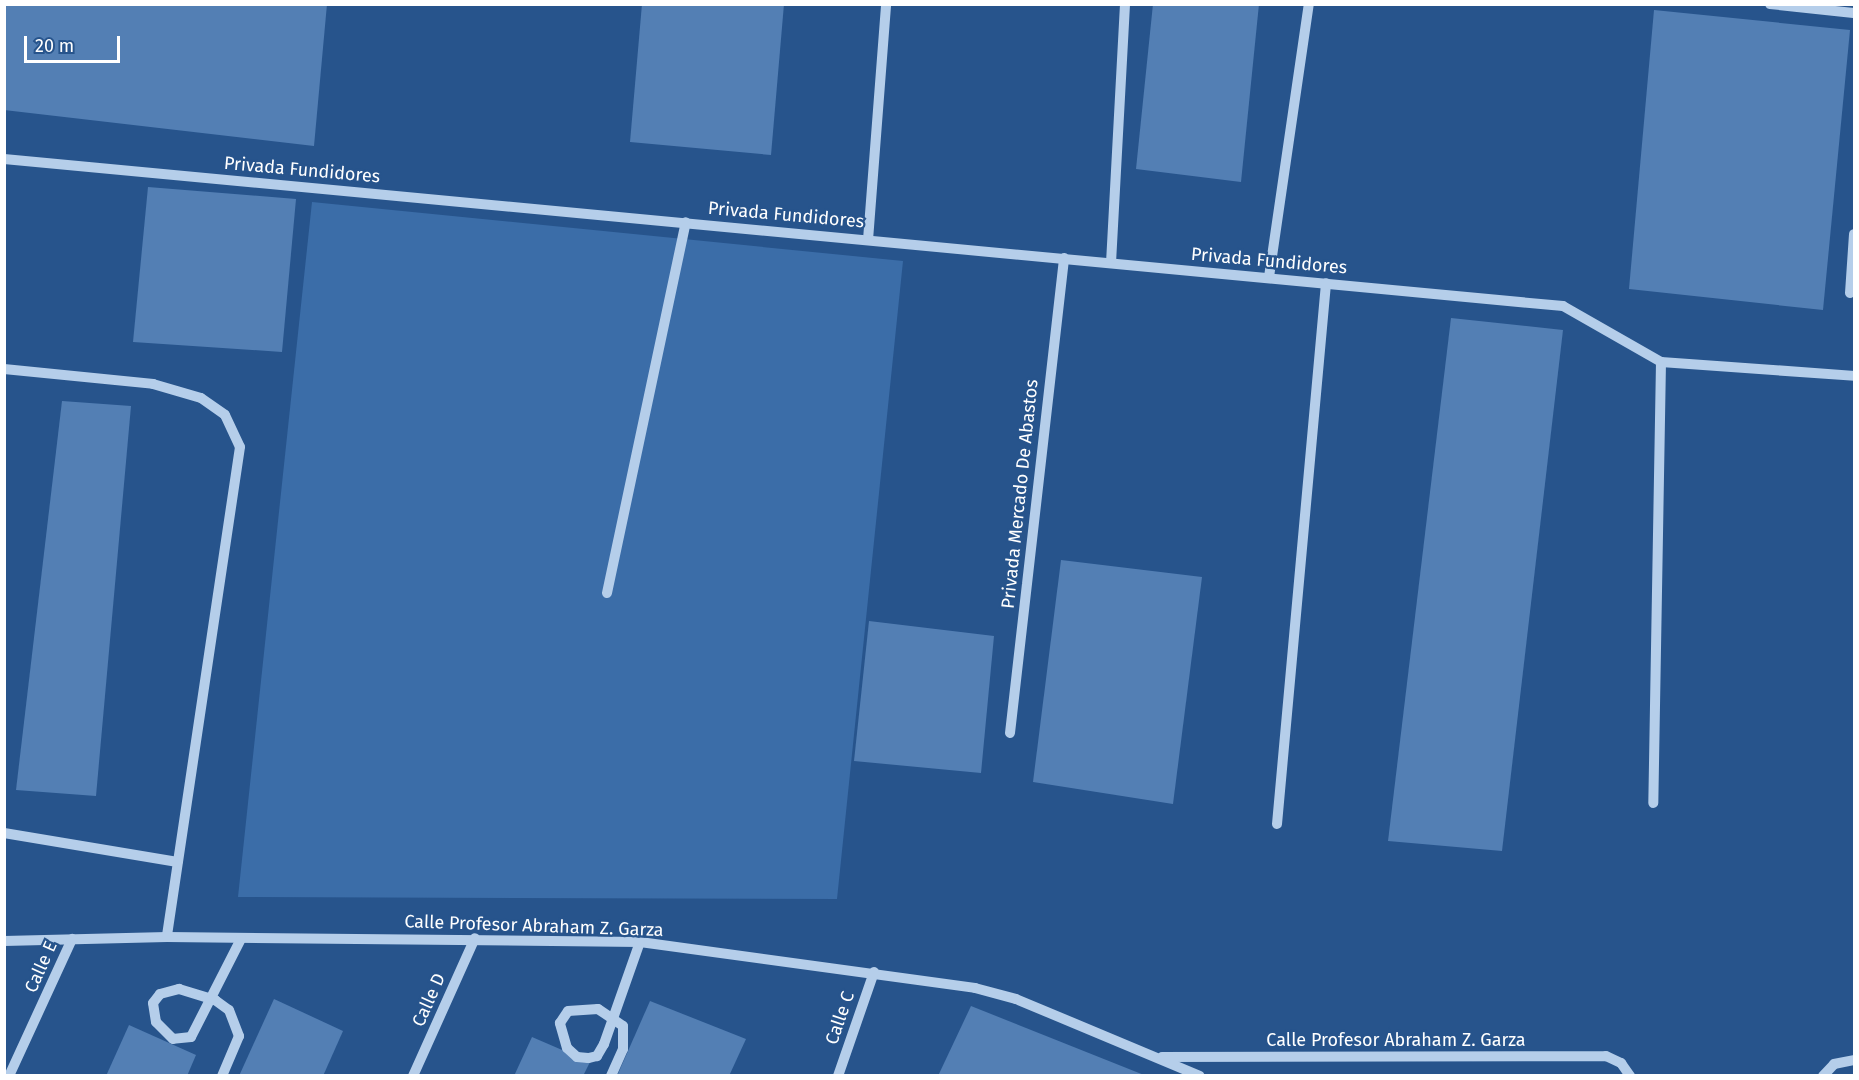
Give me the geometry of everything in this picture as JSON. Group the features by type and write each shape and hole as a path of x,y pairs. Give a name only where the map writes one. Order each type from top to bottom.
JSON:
{"lane":[{"path":"868,240 886,4"},
{"path":"1111,263 1125,4"},
{"path":"1269,277 1309,4"},
{"path":"1770,4 1854,13"},
{"name":"Privada Fundidores","path":"4,159 1563,306 1661,362"},
{"path":"607,593 686,222"},
{"path":"1850,293 1854,234"},
{"name":"Privada Mercado De Abastos","path":"1010,733 1064,258"},
{"path":"1277,824 1326,283"},
{"path":"1653,803 1661,362 1854,376"},
{"path":"4,369 153,384 201,398 225,415 240,447 166,937"},
{"path":"4,832 178,861"},
{"name":"Calle Profesor Abraham Z. Garza","path":"4,941 166,937 475,938 640,942 939,980 1016,999 1200,1076"},
{"name":"Calle D","path":"413,1076 475,938"},
{"name":"Calle E","path":"9,1076 72,939"},
{"path":"222,1076 239,1036 229,1010 215,1000 179,989 160,994 153,1003 156,1022 173,1039 191,1037 241,939"},
{"path":"611,1076 626,1037 622,1026 598,1009 568,1011 560,1023 567,1048 577,1057 597,1056 604,1044 640,942"},
{"name":"Calle C","path":"838,1076 874,972"},
{"name":"Calle Profesor Abraham Z. Garza","path":"1154,1057 1606,1056 1621,1063 1630,1076"},
{"path":"1823,1076 1834,1064 1854,1060"}],"shaded area":[{"path":"312,202 903,261 837,899 238,897"}],"building":[{"path":"4,4 327,4 314,146 4,110"},
{"path":"642,4 784,4 771,155 630,142"},
{"path":"1153,4 1259,4 1241,182 1136,169"},
{"path":"1654,10 1850,30 1823,310 1629,289"},
{"path":"148,187 296,199 282,352 133,342"},
{"path":"1451,318 1563,330 1502,851 1388,841"},
{"path":"62,401 131,406 96,796 16,790"},
{"path":"1061,560 1202,577 1173,804 1033,782"},
{"path":"869,621 994,636 981,773 854,761"},
{"path":"274,999 343,1031 323,1076 239,1076"},
{"path":"650,1001 746,1039 729,1076 617,1076"},
{"path":"971,1006 1144,1075 1144,1076 938,1076"},
{"path":"129,1025 196,1055 187,1076 106,1076"},
{"path":"532,1037 590,1062 583,1076 514,1076"}]}
